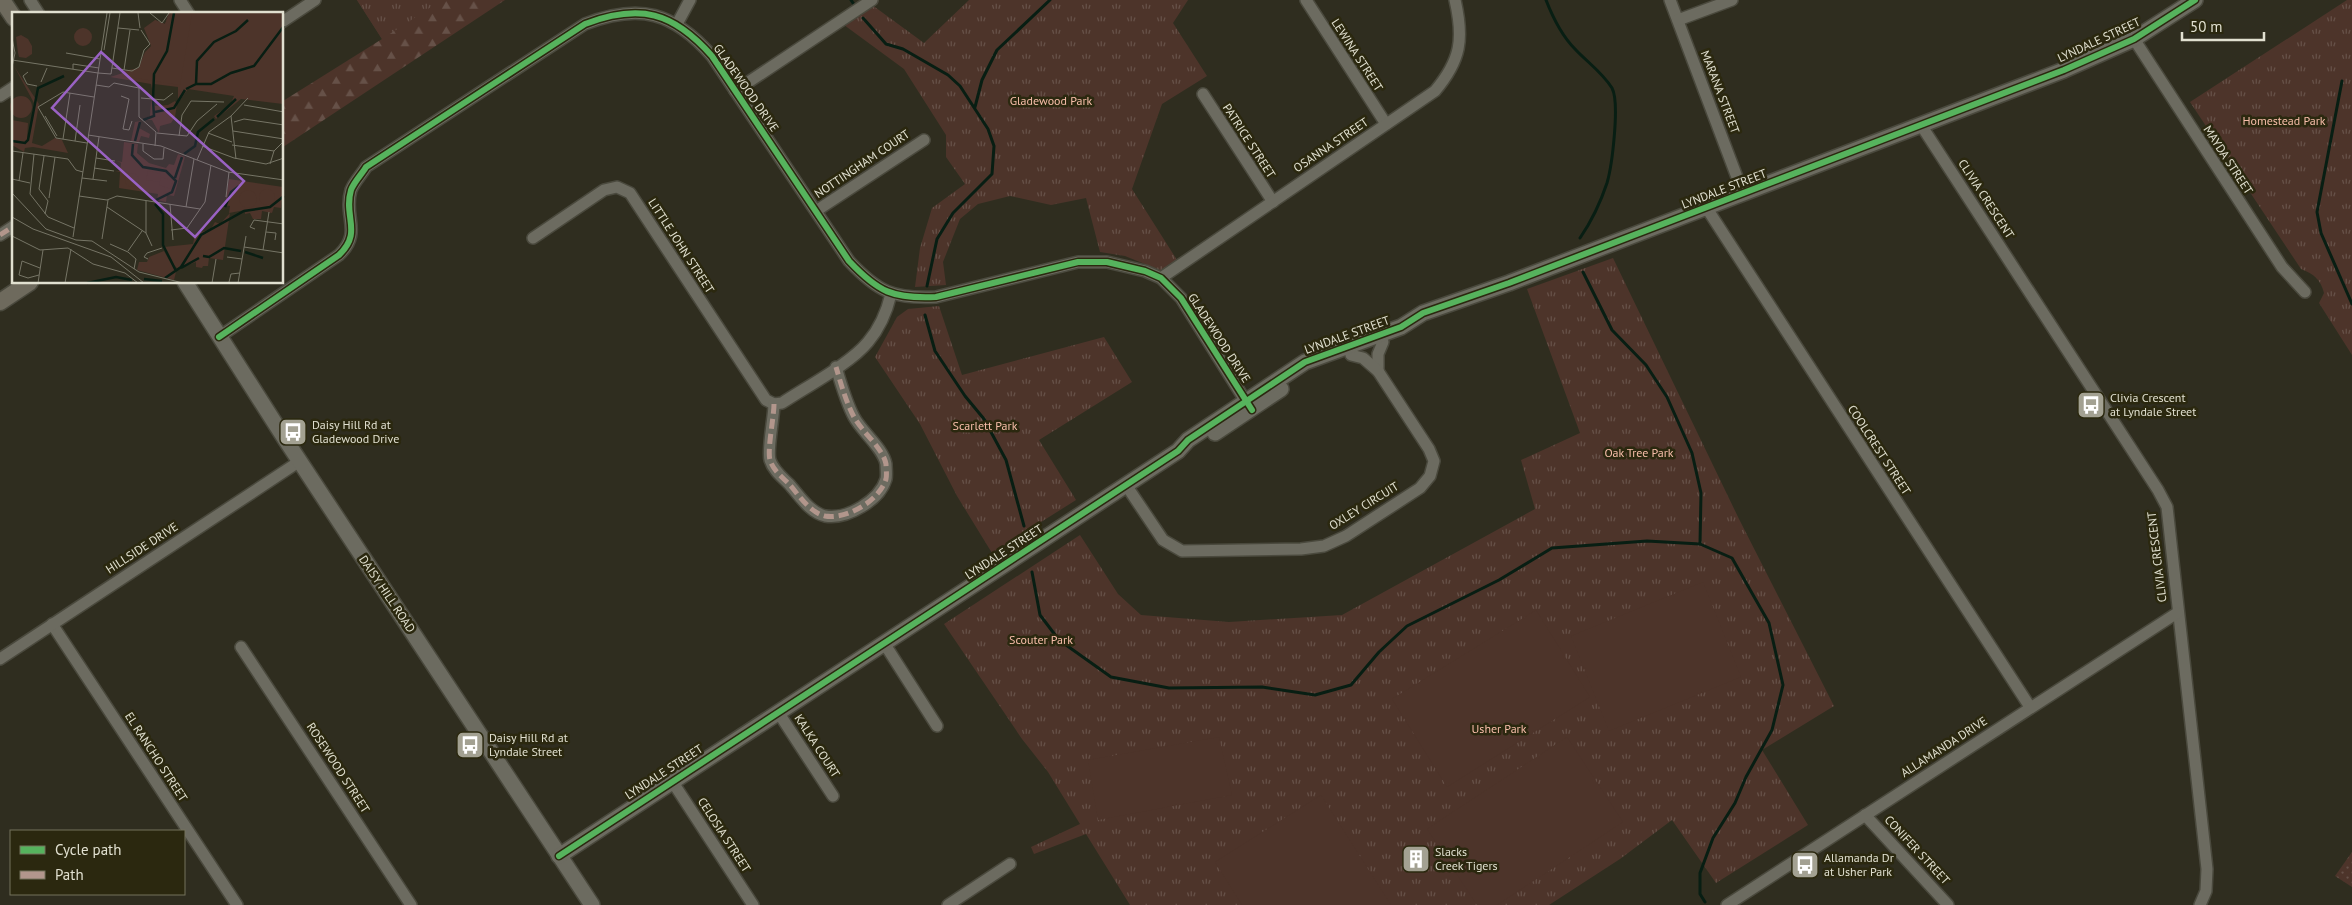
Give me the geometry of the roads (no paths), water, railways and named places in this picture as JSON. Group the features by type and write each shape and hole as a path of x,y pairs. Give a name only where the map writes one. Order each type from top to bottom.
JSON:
{"main road":[{"path":"2,0 12,15"},
{"path":"0,302 27,284"}],"street":[{"path":"30,0 38,12"},
{"path":"180,0 188,12"},
{"path":"284,21 315,0"},
{"path":"678,24 690,0"},
{"path":"735,91 872,0"},
{"name":"LEWINA STREET","path":"1306,0 1386,124"},
{"name":"OSANNA STREET","path":"1161,278 1435,91 1449,75 1457,57 1461,38 1455,0"},
{"name":"MARANA STREET","path":"1670,0 1743,193"},
{"path":"1678,20 1732,0"},
{"name":"LYNDALE STREET","path":"1248,405 1319,356 1380,336 1401,327 1423,313 1509,283 2064,70 2134,39 2195,0"},
{"name":"GLADEWOOD DRIVE","path":"219,337 338,255 348,246 353,231 349,206 352,188 366,167 585,24 610,15 635,13 659,16 678,24 697,39 712,56 848,261 868,282 892,294 912,298 936,297 1078,262 1107,262 1145,271 1161,278 1181,298 1248,405"},
{"name":"MAYDA STREET","path":"2134,39 2282,267 2306,292"},
{"path":"0,96 12,88"},
{"name":"PATRICE STREET","path":"1202,94 1273,202"},
{"name":"CLIVIA CRESCENT","path":"1921,124 2158,490 2166,507 2207,869 2206,891 2200,905"},
{"name":"NOTTINGHAM COURT","path":"816,212 924,140"},
{"name":"LITTLE JOHN STREET","path":"533,238 604,190 617,187 630,193 766,400 774,404"},
{"name":"COOLCREST STREET","path":"1706,207 2030,706"},
{"path":"0,235 12,227"},
{"name":"LYNDALE STREET","path":"559,856 1178,451 1188,440 1320,366 1383,342 1509,283"},
{"name":"DAISY HILL ROAD","path":"186,284 300,461 592,905"},
{"path":"836,367 854,418 880,451 886,462 887,478 876,496 854,511 838,516 824,516 811,509 776,471 770,460 769,449 774,404 782,403 868,343 888,308 892,294"},
{"path":"1378,371 1378,354 1383,342"},
{"name":"OXLEY CIRCUIT","path":"1126,485 1163,540 1182,551 1301,550 1324,546 1346,536 1420,488 1430,476 1434,461 1429,449 1378,371 1363,358 1351,355"},
{"name":"HILLSIDE DRIVE","path":"0,659 300,461"},
{"name":"ALLAMANDA DRIVE","path":"1726,905 2030,706 2177,613"},
{"name":"EL RANCHO STREET","path":"52,624 237,905"},
{"path":"884,643 936,726"},
{"name":"ROSEWOOD STREET","path":"241,647 411,905"},
{"name":"KALKA COURT","path":"778,712 833,796"},
{"name":"CELOSIA STREET","path":"672,781 753,905"},
{"name":"CONIFER STREET","path":"1865,815 1948,905"},
{"path":"948,905 1010,864"}],"waterway":[{"path":"851,0 855,6"},
{"path":"975,107 982,80 997,50 1050,0"},
{"path":"1546,0 1555,20 1570,44 1604,77 1612,88 1614,96 1614,135 1607,183 1602,197 1580,238"},
{"path":"863,18 886,44 903,49 948,75 960,86 988,129 994,146 992,174 953,213 937,239 927,286"},
{"path":"2342,81 2317,212 2321,233 2352,304"},
{"path":"1583,272 1612,330 1646,365 1667,397 1692,453 1701,493 1700,544"},
{"path":"925,315 935,351 965,396 984,419 1006,460 1024,526"},
{"path":"1032,572 1040,615 1059,640 1111,677 1169,688 1262,687 1315,695 1351,685 1379,652 1407,626 1499,580 1552,548 1647,541 1700,544 1732,558 1769,623 1783,685 1772,730 1746,777 1735,803 1713,838 1700,873 1700,894 1705,902"}],"place":[{"name":"Clivia Crescent at Lyndale Street","path":"2091,405"},
{"name":"Daisy Hill Rd at Gladewood Drive","path":"293,432"},
{"name":"Daisy Hill Rd at Lyndale Street","path":"470,745"},
{"name":"Slacks Creek Tigers","path":"1416,859"},
{"name":"Allamanda Dr at Usher Park","path":"1805,865"}],"park label":[{"name":"Gladewood Park","path":"1051,101"},
{"name":"Homestead Park","path":"2284,121"},
{"name":"Scarlett Park","path":"985,426"},
{"name":"Oak Tree Park","path":"1639,453"},
{"name":"Scouter Park","path":"1041,640"},
{"name":"Usher Park","path":"1499,729"}]}
